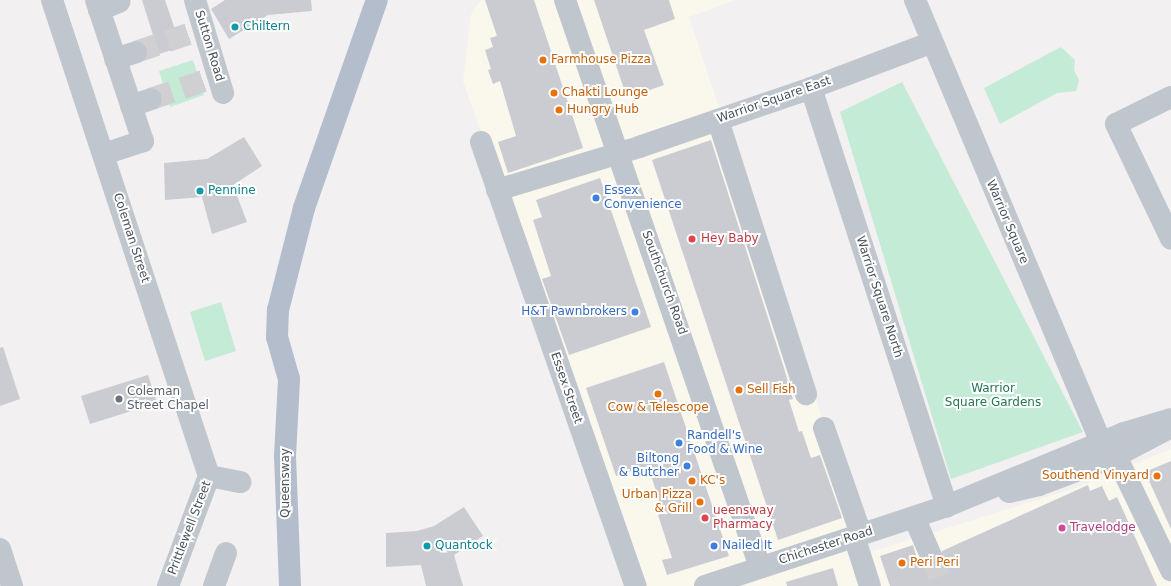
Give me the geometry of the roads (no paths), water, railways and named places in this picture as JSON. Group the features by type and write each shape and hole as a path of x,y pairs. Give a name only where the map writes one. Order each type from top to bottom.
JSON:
{"main road":[{"name":"Queensway","path":"290,586 285,464 289,379 277,337 278,310 291,252 377,0"}],"street":[{"name":"Coleman Street","path":"52,0 209,476"},
{"name":"Sutton Road","path":"195,0 200,30 218,82"},
{"name":"Southchurch Road","path":"565,0 617,153 755,575"},
{"name":"Warrior Square","path":"915,0 930,43 1108,449 1164,537 1171,570"},
{"path":"104,154 143,141 141,102 115,60 98,5 119,2"},
{"name":"Warrior Square East","path":"617,153 811,88 930,43"},
{"path":"115,60 136,52"},
{"name":"Warrior Square North","path":"811,88 947,506"},
{"path":"1171,97 1116,124 1171,239"},
{"path":"718,120 806,394"},
{"name":"Essex Street","path":"480,142 636,586"},
{"path":"497,190 617,153"},
{"name":"Chichester Road","path":"705,586 755,575 858,535 947,506 1039,486 1108,449 1171,419"},
{"name":"Chichester Road","path":"1108,449 1171,427"},
{"path":"824,428 858,535 870,586"},
{"name":"Prittlewell Street","path":"168,586 209,476 240,482"},
{"path":"914,517 931,556"},
{"path":"0,549 12,586"},
{"path":"214,586 226,553"}],"tunnel":[{"path":"136,52 197,31"},
{"path":"151,99 212,78"},
{"path":"931,556 943,586"}],"place":[{"name":"Chiltern","path":"235,27"},
{"name":"Farmhouse Pizza","path":"543,60"},
{"name":"Chakti Lounge","path":"554,93"},
{"name":"Hungry Hub","path":"559,110"},
{"name":"Pennine","path":"200,191"},
{"name":"Essex Convenience","path":"596,198"},
{"name":"Hey Baby","path":"692,239"},
{"name":"H&T Pawnbrokers","path":"635,312"},
{"name":"Sell Fish","path":"739,390"},
{"name":"Cow & Telescope","path":"658,394"},
{"name":"Coleman Street Chapel","path":"119,399"},
{"name":"Randell's Food & Wine","path":"679,443"},
{"name":"Biltong & Butcher","path":"687,466"},
{"name":"Southend Vinyard","path":"1157,476"},
{"name":"KC's","path":"692,481"},
{"name":"Urban Pizza & Grill","path":"700,502"},
{"name":"ueensway Pharmacy","path":"705,518"},
{"name":"Travelodge","path":"1062,528"},
{"name":"Quantock","path":"427,546"},
{"name":"Nailed It","path":"714,546"},
{"name":"Peri Peri","path":"902,563"}],"park label":[{"name":"Warrior Square Gardens","path":"993,396"}]}
